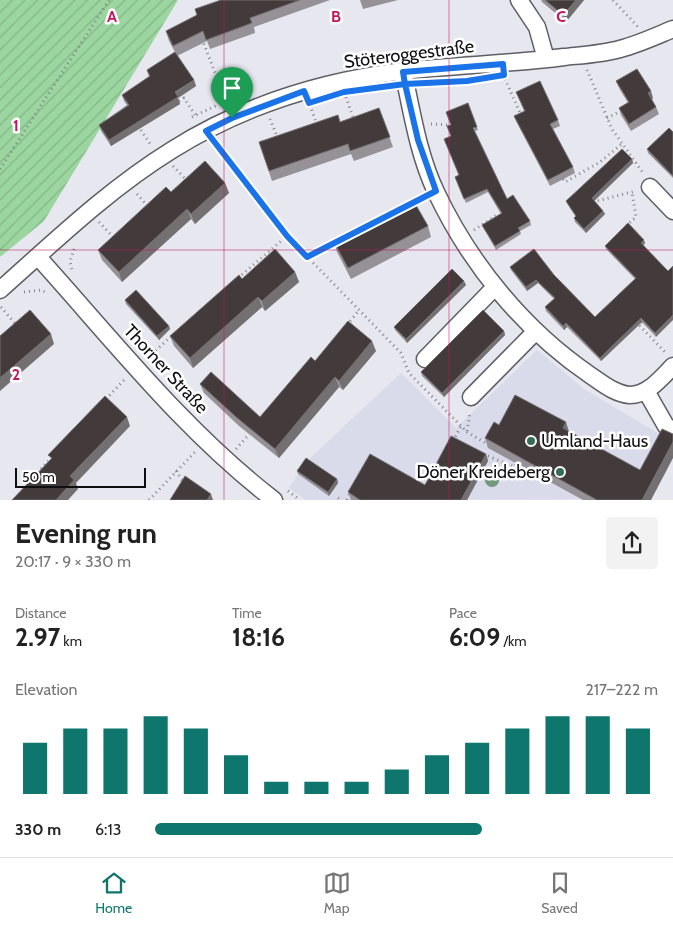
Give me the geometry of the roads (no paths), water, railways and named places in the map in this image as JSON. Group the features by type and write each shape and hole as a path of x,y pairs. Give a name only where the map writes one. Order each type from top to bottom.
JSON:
{"street":[{"path":"519,0 537,27 546,60"},
{"name":"Stöteroggestraße","path":"0,290 126,182 213,136 232,118 304,91 341,82 403,72 546,60 619,50 650,40 673,29"},
{"path":"403,72 418,140 434,187 462,237 495,287 536,331 573,363 613,390 631,395 646,391 670,360"},
{"path":"650,186 673,211"},
{"name":"Thorner Straße","path":"38,257 171,406 208,442 274,500"},
{"path":"425,358 495,287"},
{"path":"471,397 536,331"},
{"path":"646,391 666,426 673,430"}],"place":[{"name":"Umland-Haus","path":"531,441"},
{"name":"Döner Kreideberg","path":"560,472"}]}
